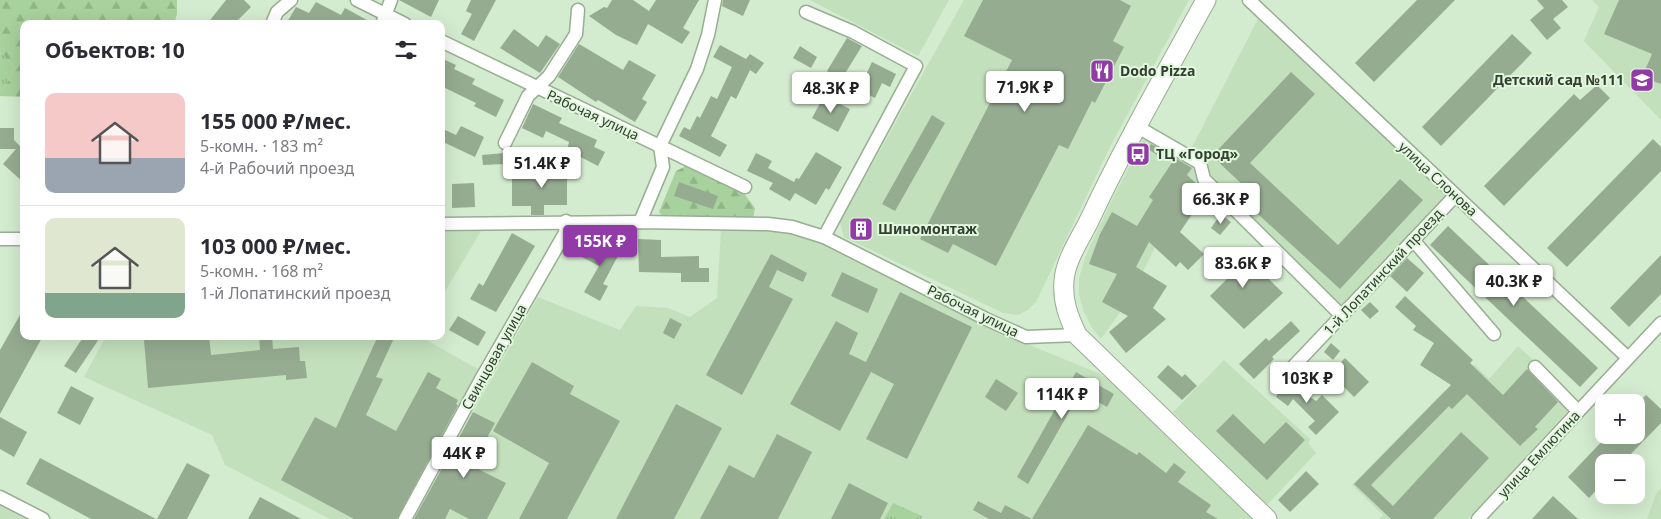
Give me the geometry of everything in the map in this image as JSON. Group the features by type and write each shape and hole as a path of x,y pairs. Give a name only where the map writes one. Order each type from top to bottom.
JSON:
{"main road":[{"path":"1206,0 1136,126 1100,196 1064,279 1064,299 1068,316 1077,335 1267,519"}],"street":[{"path":"274,20 277,12 291,0"},
{"path":"357,0 384,19 391,0"},
{"path":"640,222 663,167 660,146 697,69 708,34 715,0"},
{"name":"улица Слонова","path":"1252,1 1455,196 1628,358"},
{"path":"504,143 528,96 549,76 576,34 578,10"},
{"path":"806,12 853,32 916,66 824,237"},
{"name":"Рабочая улица","path":"445,43 745,188"},
{"path":"1136,126 1200,163 1204,179 1342,316"},
{"name":"1-й Лопатинский проезд","path":"1291,369 1455,196"},
{"name":"Свинцовая улица","path":"406,519 480,381 565,233 566,222"},
{"name":"Рабочая улица","path":"445,224 640,222 768,224 805,229 1026,337 1077,335"},
{"path":"0,239 20,239"},
{"path":"1413,240 1494,334"},
{"name":"улица Емлютина","path":"1478,519 1661,323"},
{"path":"1535,367 1578,411"},
{"path":"0,497 43,519"}],"shaded area":[{"path":"810,0 949,0 918,56"},
{"path":"964,0 1189,0 1111,145 1036,302 1028,310 1018,315 1003,313 844,237 840,222"},
{"name":"Детский сад №111","path":"1592,0 1661,0 1661,120 1584,41 1599,7"},
{"path":"1258,19 1453,203 1349,314 1199,177 1207,165 1190,151"},
{"path":"1150,137 1194,165 1199,177 1169,219 1130,298 1101,339 1092,328 1084,312 1079,295 1079,278 1086,255 1143,140"},
{"path":"721,230 779,231 803,234 984,326 1100,374 1122,389 1254,519 445,519 495,423 473,412 538,297 620,330 636,306 668,308 690,317 717,298"},
{"path":"481,231 445,291 445,232"},
{"path":"104,340 426,340 478,369 400,519 330,519 225,465 212,435 84,377"},
{"path":"1518,346 1577,401 1468,519 1379,519 1383,515 1352,485 1444,391 1447,393 1474,364 1489,379"},
{"path":"1224,360 1310,439 1309,444 1316,453 1267,505 1173,412"},
{"path":"1661,488 1661,519 1647,519 1656,494"},
{"path":"0,505 29,519 0,519"}],"green space":[{"path":"0,0 177,0 175,20 20,20 20,97 0,96 0,91 5,87 15,67 0,52"},
{"path":"0,52 15,67 5,87 0,91"},
{"path":"688,165 742,191 755,208 753,219 663,216 659,212 676,171"},
{"path":"893,503 922,516 921,519 884,519"}],"building":[{"path":"226,0 244,0 251,7 238,20 210,20"},
{"path":"399,0 439,0 431,17"},
{"path":"471,0 496,0 474,41 461,34 472,14 466,11"},
{"path":"612,0 633,0 649,11 656,0 699,0 683,28 690,32 682,44 648,24 637,45 616,35 589,16 604,7 607,8"},
{"path":"723,0 750,0 743,16 722,6"},
{"path":"983,0 1120,0 1131,6 1113,41 1124,47 1095,103 1092,101 1068,149 1059,145 996,266 953,244 948,253 920,239 1012,60 964,36"},
{"path":"1417,0 1455,0 1374,82 1355,63"},
{"path":"1537,0 1562,0 1568,7 1553,19 1561,28 1547,40 1530,20 1544,8"},
{"path":"1619,0 1661,0 1661,84 1642,77 1652,54 1604,34"},
{"path":"316,2 341,15 345,8 367,20 288,20 296,7 309,13"},
{"path":"514,29 538,47 546,35 560,44 540,73 500,48"},
{"path":"1512,34 1532,53 1441,146 1422,127"},
{"path":"847,38 862,46 841,80 827,71"},
{"path":"579,44 623,70 629,60 656,75 642,99 647,102 635,122 598,100 596,102 558,77"},
{"path":"720,45 746,59 750,54 764,63 756,74 750,70 736,99 731,96 711,136 727,145 720,157 679,136 684,127 690,130 697,116 700,118 711,96 717,99 732,67 713,57"},
{"path":"800,46 817,57 811,68 793,58"},
{"path":"445,60 456,65 454,69 475,79 472,84 504,100 496,117 474,106 476,103 445,88"},
{"path":"872,62 896,74 890,87 882,83 875,98 859,90"},
{"path":"1291,72 1315,94 1250,163 1338,245 1400,179 1423,200 1340,289 1237,195 1245,187 1212,156"},
{"path":"1597,85 1610,98 1504,206 1484,186 1574,94 1580,100"},
{"path":"824,96 850,109 838,132 812,118"},
{"path":"533,104 562,118 559,123 597,140 594,147 605,152 598,166 567,150 569,142 546,131 543,138 522,128"},
{"path":"932,115 945,123 895,211 882,204"},
{"path":"461,126 484,137 475,157 445,143 445,130 456,135"},
{"path":"0,128 14,128 14,140 20,146 20,179 3,164 16,149 0,149"},
{"path":"1653,139 1661,147 1661,171 1567,267 1547,248"},
{"path":"1151,144 1164,151 1160,157 1148,149"},
{"path":"816,152 842,167 829,190 826,188 816,205 795,193 790,201 769,189 773,183 747,171 756,153 772,161 768,168 794,182 796,178 799,179"},
{"path":"504,153 505,164 483,165 482,155"},
{"path":"1175,158 1192,168 1187,175 1222,208 1217,214 1201,201 1180,232 1204,254 1188,270 1180,262 1176,267 1149,242 1136,267 1167,286 1153,308 1166,319 1126,353 1109,332 1128,316 1102,302 1117,274 1089,264 1100,234 1112,212 1137,226 1153,200 1149,197"},
{"path":"569,164 567,171 567,205 544,205 544,215 531,215 531,206 512,206 512,179 533,178 533,166"},
{"path":"679,182 718,196 713,209 674,196"},
{"path":"474,183 475,207 452,208 452,184"},
{"path":"1221,214 1231,222 1220,235 1211,228"},
{"path":"1448,226 1598,368 1580,387 1430,245"},
{"path":"512,233 535,246 496,312 470,299 479,283 483,286"},
{"path":"593,238 620,252 603,284 608,286 600,301 584,292 599,266 582,257"},
{"path":"638,239 661,240 661,257 699,256 699,268 709,268 709,282 681,282 681,273 639,272"},
{"path":"1222,249 1239,263 1247,258 1283,293 1244,329 1210,296 1227,279 1209,264"},
{"path":"771,254 807,273 803,282 777,270 769,287 793,299 742,395 706,375"},
{"path":"1661,255 1661,294 1629,327 1610,308"},
{"path":"1407,258 1424,273 1407,292 1390,276"},
{"path":"842,272 878,289 868,313 831,296"},
{"path":"900,292 972,327 907,459 866,439 894,384 871,372 840,431 790,404 836,321 858,333 849,354 866,362"},
{"path":"1405,296 1473,360 1470,363 1503,395 1527,369 1558,402 1535,427 1538,429 1520,446 1467,394 1452,409 1449,406 1371,485 1393,506 1461,432 1489,458 1433,519 1391,519 1354,484 1451,385 1420,365 1434,343 1413,330 1416,326 1395,307"},
{"path":"1370,302 1379,311 1370,319 1361,310"},
{"path":"20,315 20,340 41,340 0,414 0,350"},
{"path":"458,316 486,332 478,346 449,330"},
{"path":"670,318 682,324 674,339 663,333"},
{"path":"1291,321 1300,331 1272,357 1274,359 1254,379 1239,364 1266,338 1269,341"},
{"path":"81,340 98,340 76,373 64,366"},
{"path":"144,340 209,340 211,355 260,350 259,340 272,340 273,349 299,347 300,361 305,361 307,378 286,380 286,375 148,388"},
{"path":"376,340 393,340 376,377 383,379 366,415 396,431 428,372 441,379 436,388 458,400 456,404 458,405 397,519 354,519 281,480 315,417 336,428"},
{"path":"1331,343 1340,351 1333,360 1324,352"},
{"path":"1345,358 1369,382 1354,397 1330,373"},
{"path":"532,362 574,386 570,394 620,421 567,519 519,519 549,463 493,431"},
{"path":"1168,365 1182,377 1185,374 1197,386 1182,400 1157,377"},
{"path":"1076,372 1114,394 1107,407 1086,395 1077,398 1028,484 1017,477"},
{"path":"1276,373 1316,401 1322,395 1339,412 1316,435 1308,427 1315,421 1293,399 1288,406 1276,397 1282,388 1272,378"},
{"path":"996,379 1018,393 1006,411 985,397"},
{"path":"71,386 94,398 80,425 57,413"},
{"path":"1645,396 1661,409 1661,423 1645,439"},
{"path":"676,404 722,428 674,519 616,519"},
{"path":"473,412 495,423 472,466 506,483 487,519 469,519 450,509 445,519 414,519"},
{"path":"1233,414 1264,444 1286,422 1305,440 1267,480 1216,431"},
{"path":"0,417 27,432 14,457 0,449"},
{"path":"1088,425 1137,455 1139,452 1166,473 1174,463 1186,472 1178,482 1211,505 1206,512 1218,519 1032,519"},
{"path":"777,434 812,452 778,519 700,519 729,465 754,478"},
{"path":"1599,444 1641,444 1631,454 1595,454 1595,492 1589,498 1568,477"},
{"path":"40,458 156,519 91,519 26,484"},
{"path":"187,463 210,475 187,519 157,519"},
{"path":"1306,471 1319,484 1290,512 1278,500"},
{"path":"849,483 888,503 880,519 831,519"},
{"path":"1553,496 1578,519 1532,519"},
{"path":"260,497 301,519 248,519"},
{"path":"978,501 1001,513 1005,505 1032,519 989,519 973,510"}],"place":[{"name":"Dodo Pizza","path":"1102,71"},
{"name":"Детский сад №111","path":"1642,80"},
{"name":"ТЦ «Город»","path":"1138,154"},
{"name":"Шиномонтаж","path":"861,229"}]}
